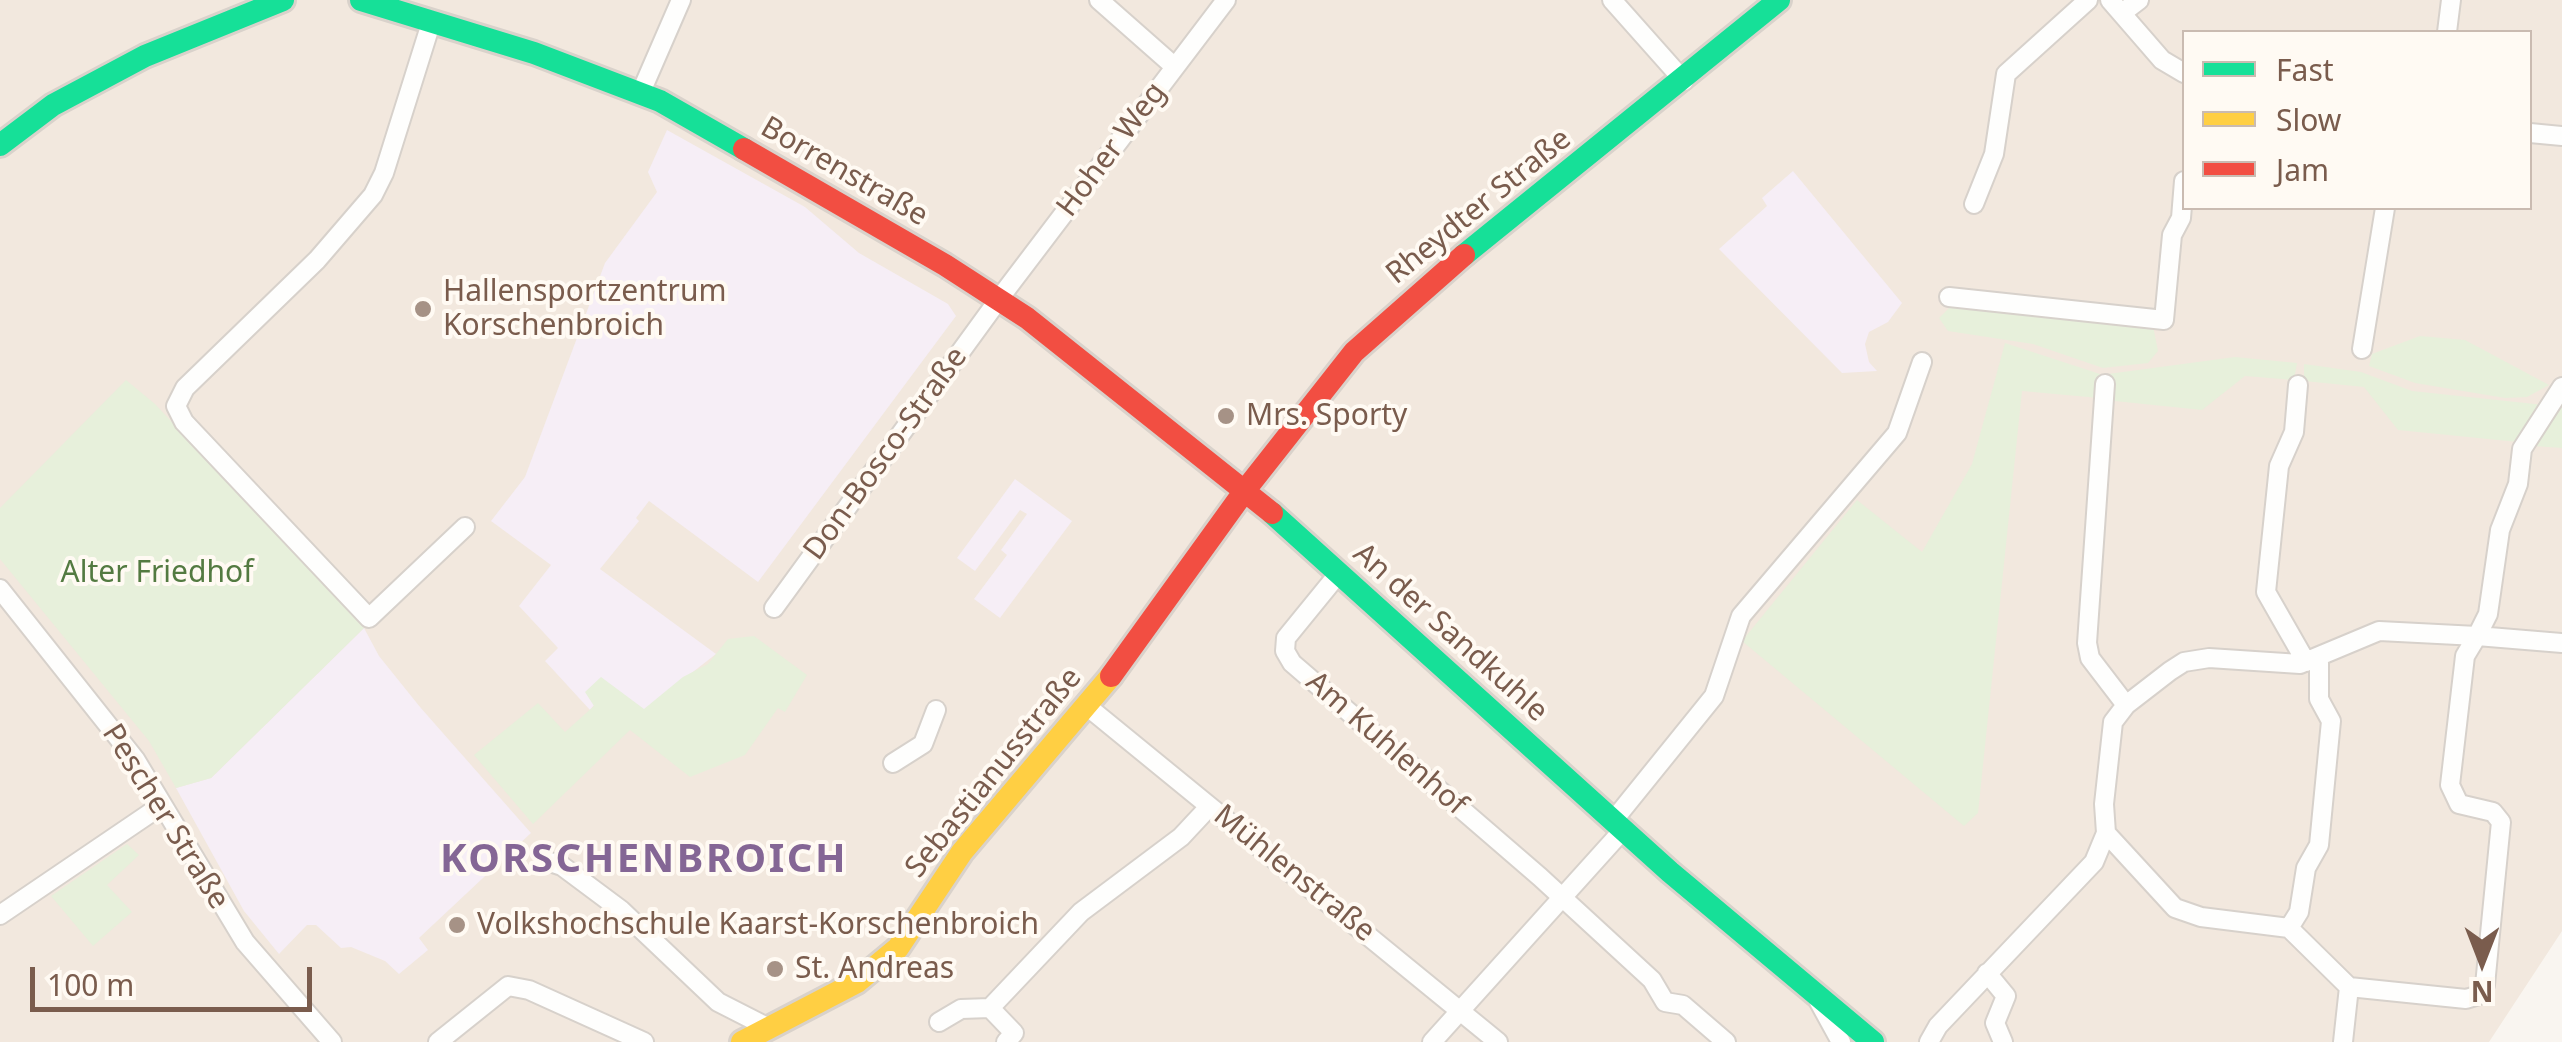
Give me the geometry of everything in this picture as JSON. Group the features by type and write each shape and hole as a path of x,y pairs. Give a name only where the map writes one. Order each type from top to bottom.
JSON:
{"main road":[{"path":"0,145 40,113 124,67 257,4 283,0"},
{"name":"Borrenstraße","path":"362,0 399,5 641,92 712,129 999,299 1122,388 1246,489"},
{"name":"Rheydter Straße","path":"1246,489 1354,352 1448,268 1684,81 1779,0"},
{"name":"An der Sandkuhle","path":"1246,489 1618,826 1819,1001 1873,1042"},
{"name":"Sebastianusstraße","path":"742,1042 857,982 892,954 972,839 1088,707 1246,489"}],"street":[{"path":"641,92 680,0"},
{"path":"1098,0 1175,66"},
{"name":"Hoher Weg","path":"999,299 1226,0"},
{"path":"1612,0 1684,81"},
{"path":"1974,204 1994,154 2006,74 2088,0"},
{"path":"2138,0 2116,7 2162,60 2182,72"},
{"path":"2447,30 2451,0"},
{"path":"432,20 384,174 373,195 346,229 185,388 176,403 184,422 369,618 465,527"},
{"path":"2532,133 2562,136"},
{"path":"1949,297 2164,320 2172,235 2180,218 2182,200"},
{"path":"2362,350 2376,241 2384,210"},
{"name":"Don-Bosco-Straße","path":"774,608 999,299"},
{"path":"1432,1042 1563,898 1714,696 1741,616 1898,434 1922,362"},
{"path":"2104,384 2087,643 2090,658 2126,705"},
{"path":"2290,928 2299,912 2306,868 2319,845 2331,721 2319,699 2312,660 2266,592 2279,466 2294,432 2298,385"},
{"path":"2106,834 2180,911 2290,928 2349,987 2466,999 2479,995 2486,981 2502,822 2490,811 2460,804 2450,789 2465,656 2488,614 2500,530 2518,484 2522,449 2559,392"},
{"name":"Am Kuhlenhof","path":"1339,574 1288,634 1284,644 1288,658 1563,898 1652,980 1665,1002 1683,1005 1726,1042"},
{"name":"Pescher Straße","path":"0,589 130,752 252,952 332,1042"},
{"path":"1929,1042 1987,973 2088,870 2106,834 2109,736 2126,705 2190,660 2312,660 2379,631 2562,644"},
{"name":"Mühlenstraße","path":"1088,707 1498,1042"},
{"path":"892,762 923,744 936,710"},
{"path":"0,915 162,805"},
{"path":"939,1022 961,1009 990,1008 1081,912 1181,838 1209,807"},
{"path":"547,861 569,870 621,910 718,1002 768,1028"},
{"path":"1987,973 2006,996 2005,1006 1994,1022 2003,1042"},
{"path":"438,1042 494,993 513,986 644,1042"},
{"path":"2343,1042 2349,987"},
{"path":"1819,1001 1841,1042"},
{"path":"990,1008 1014,1033 1006,1042"}],"shaded area":[{"path":"0,0 2562,0 2562,931 2489,1042 0,1042"},
{"path":"667,130 805,207 859,253 948,304 956,316 758,582 649,501 636,518 639,521 600,569 716,654 644,710 594,705 590,710 545,661 558,648 519,606 551,565 491,521 525,477 605,263 657,192 648,172"},
{"path":"1793,171 1902,303 1888,322 1869,332 1865,344 1869,362 1877,371 1842,373 1719,249 1767,206 1762,198"},
{"path":"1015,479 1072,521 1000,618 974,599 1007,555 1001,550 1027,514 1020,510 975,571 957,558"},
{"path":"364,628 379,656 420,707 531,833 419,938 428,950 399,974 385,961 351,947 341,948 316,925 307,925 279,954 244,911 176,788 211,778"}],"green space":[{"path":"1953,304 2153,326 2158,351 2148,363 2103,368 2033,344 1948,331 1939,318"},
{"path":"2420,336 2465,340 2549,385 2527,397 2505,398 2415,383 2369,366 2372,354"},
{"path":"2005,343 2100,374 2099,398 2022,391 1978,813 1964,826 1742,641 1857,500 1922,552 1972,464"},
{"path":"2235,357 2297,363 2294,380 2245,376 2202,410 2105,400 2108,374"},
{"path":"2304,364 2361,372 2412,391 2544,405 2518,442 2398,430 2364,387 2304,381"},
{"name":"Alter Friedhof","path":"126,380 155,404 364,628 211,778 176,788 149,741 0,559 0,508"},
{"path":"2562,407 2562,448 2534,446"},
{"path":"754,636 807,675 785,712 778,708 745,755 690,777 630,730 533,824 474,755 538,703 565,732 594,706 585,692 601,677 644,709 683,677 708,664 728,639"},
{"path":"127,844 139,855 107,885 132,912 93,946 51,896"}],"traffic: fast":[{"path":"0,145 53,105 145,56 283,0"},
{"path":"361,0 534,53 660,101 744,149"},
{"path":"1464,255 1779,0"},
{"path":"1272,513 1670,872 1873,1042"}],"traffic: slow":[{"path":"742,1042 857,982 898,948 962,852 1111,676"}],"traffic: jam":[{"path":"744,149 945,265 1027,318 1272,513"},
{"path":"1111,676 1246,489 1354,352 1464,255"}],"place":[{"name":"Hallensportzentrum Korschenbroich","path":"423,309"},
{"name":"Mrs. Sporty","path":"1226,416"},
{"name":"Volkshochschule Kaarst-Korschenbroich","path":"457,925"},
{"name":"St. Andreas","path":"775,969"}],"district":[{"name":"KORSCHENBROICH","path":"644,861"}]}
